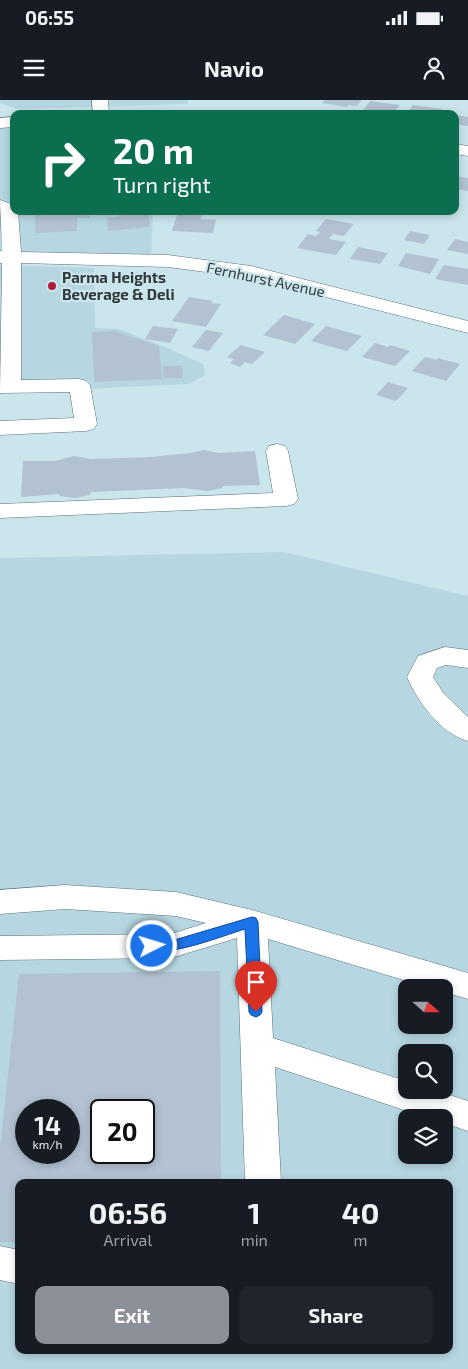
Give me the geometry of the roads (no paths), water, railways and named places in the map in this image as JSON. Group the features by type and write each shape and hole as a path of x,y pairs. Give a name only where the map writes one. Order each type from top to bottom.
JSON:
{"street":[{"path":"0,205 9,210 5,227 5,387 78,385 86,424 0,428"},
{"name":"Fernhurst Avenue","path":"6,257 168,261 250,272 468,327"},
{"path":"0,511 286,499 277,451"},
{"path":"468,659 445,656 427,662 420,677 426,692 446,714 468,731"},
{"path":"0,902 65,898 176,904 252,922 468,986"},
{"path":"0,948 171,946 252,922"},
{"path":"252,922 263,1179"},
{"path":"257,1047 468,1116"},
{"path":"0,1263 15,1266"}],"place":[{"name":"Parma Heights Beverage & Deli","path":"52,286"}]}
